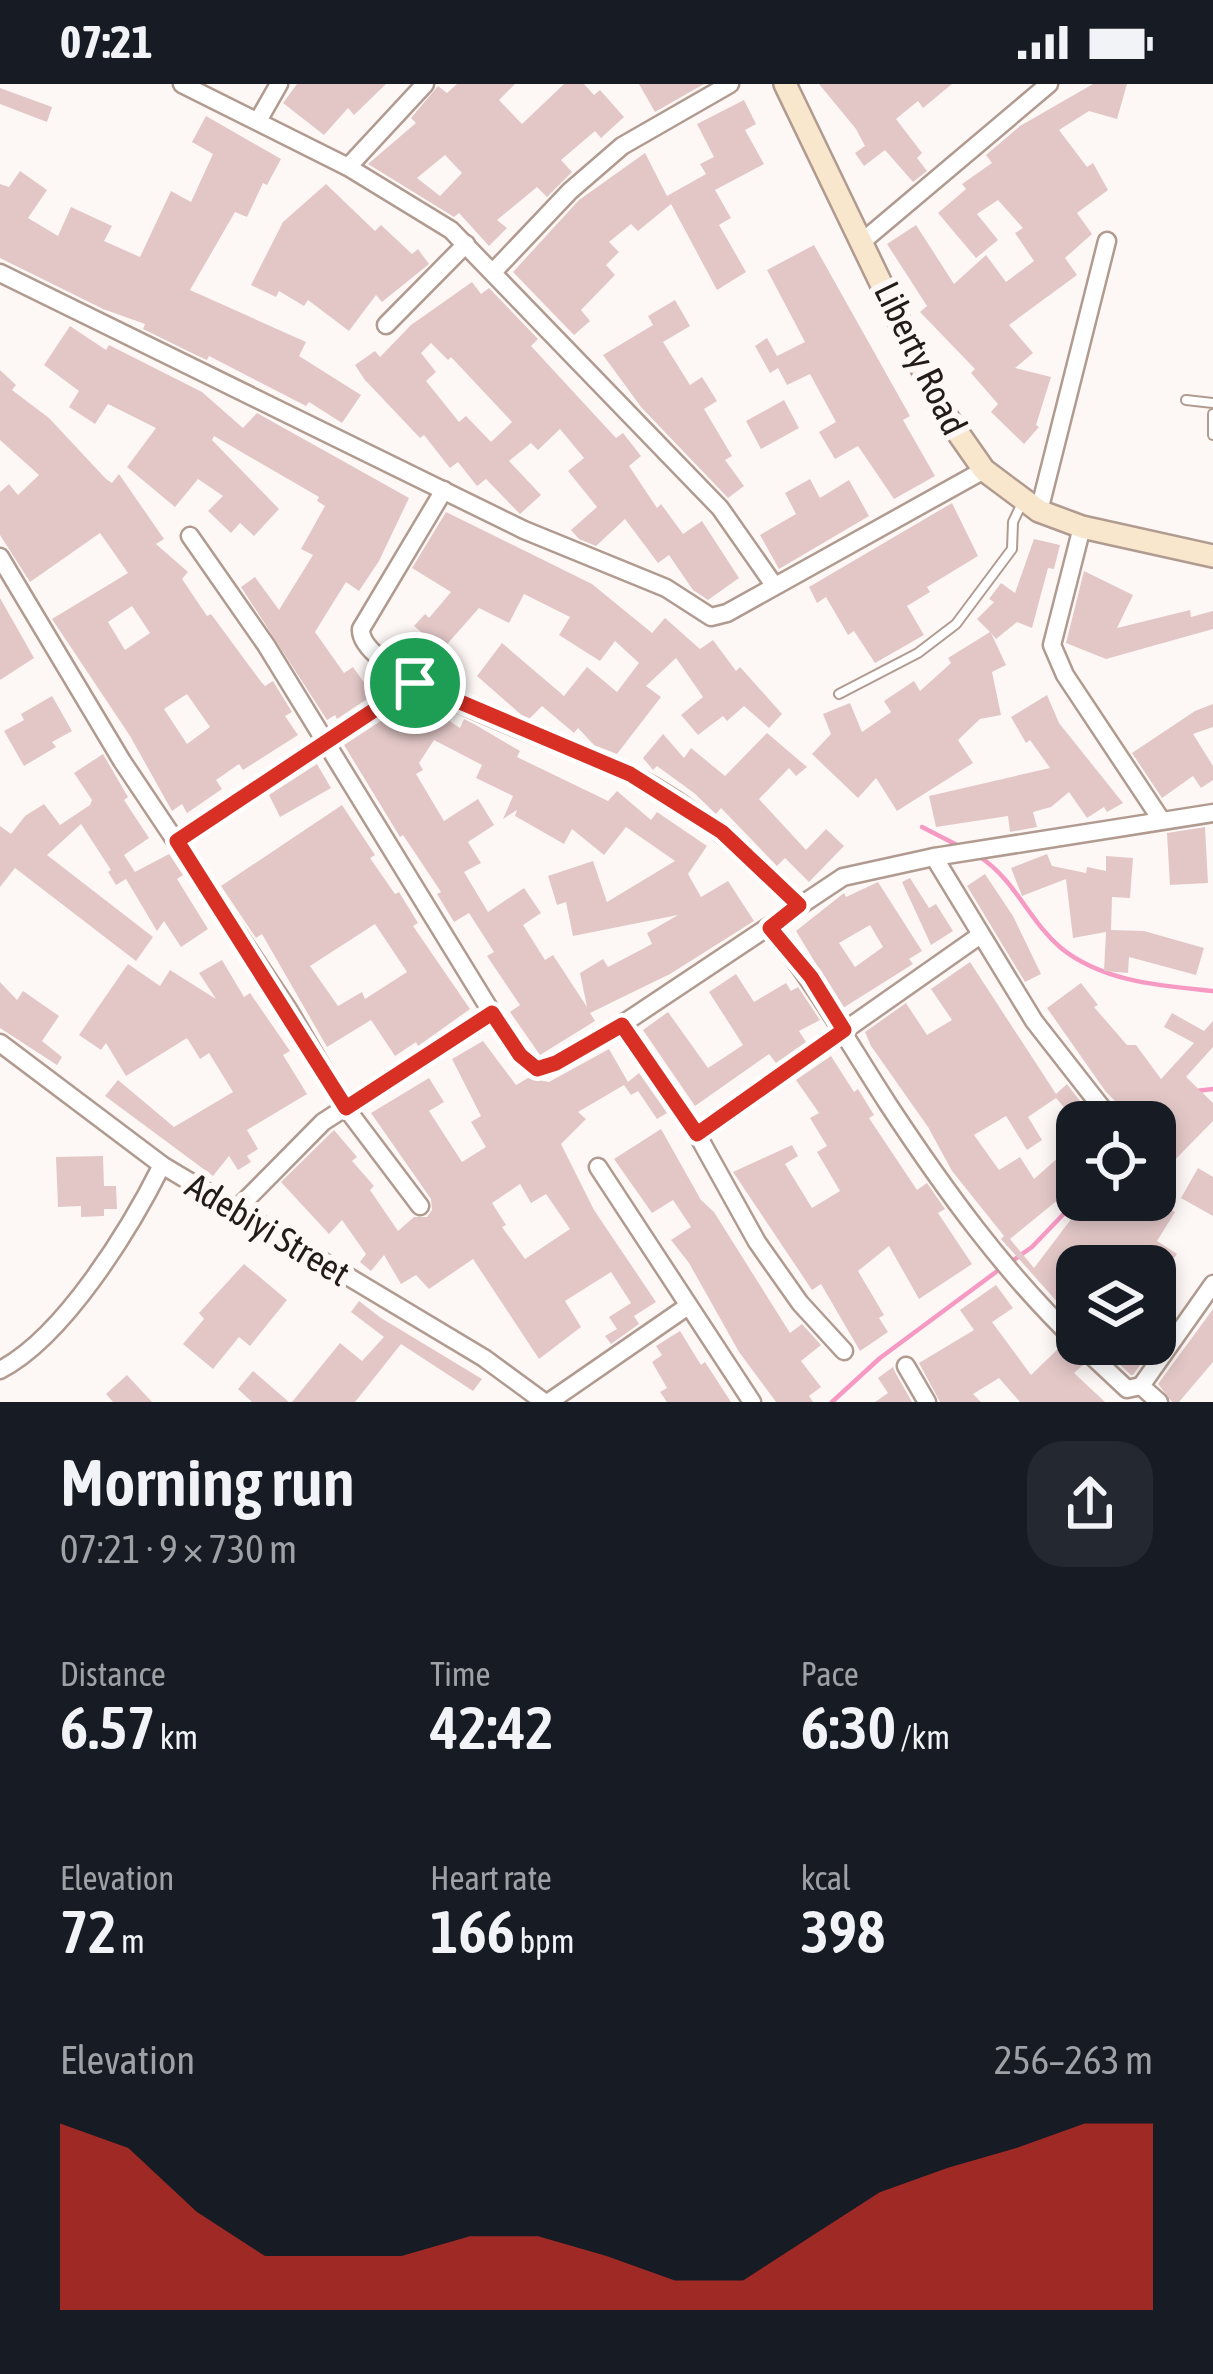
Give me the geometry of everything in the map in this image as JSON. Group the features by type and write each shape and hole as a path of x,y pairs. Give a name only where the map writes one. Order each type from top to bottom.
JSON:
{"street":[{"path":"182,84 348,167 428,214 466,244 720,508 774,585"},
{"path":"259,119 279,84"},
{"path":"348,167 425,84"},
{"path":"495,270 570,191 622,146 730,84"},
{"name":"Liberty Road","path":"785,84 942,410 983,470 1031,506 1082,527 1213,556"},
{"path":"863,241 1049,84"},
{"path":"1031,506 1107,241"},
{"path":"386,325 466,244"},
{"path":"0,273 544,539 666,587 711,617 727,613 983,470"},
{"path":"444,490 361,629 360,641 368,651 415,683 630,774 722,832 799,905"},
{"path":"1082,527 1052,645 1071,686 1160,818"},
{"path":"190,536 326,741 492,1013 520,1055 537,1069 622,1025 843,877 934,857 1213,813"},
{"path":"0,557 109,741 346,1108 420,1206"},
{"path":"177,841 415,683"},
{"path":"934,857 979,936 1059,1056 1096,1101"},
{"path":"770,928 811,977 888,1104 1000,1261 1056,1320"},
{"path":"697,1134 979,936"},
{"path":"235,1211 323,1122 492,1013"},
{"path":"622,1025 697,1134 757,1242 800,1304 844,1352"},
{"name":"Adebiyi Street","path":"0,1042 162,1165 484,1358 547,1402"},
{"path":"0,1370 57,1325 133,1224 162,1165"},
{"path":"598,1167 752,1402"},
{"path":"1101,1365 1127,1389 1141,1386 1213,1284"},
{"path":"547,1402 688,1306"},
{"path":"906,1366 927,1402"},
{"path":"1141,1386 1159,1402"}],"lane":[{"path":"1186,400 1213,403"},
{"path":"1213,414 1213,435"},
{"path":"839,694 917,652 956,624 1012,549 1013,522 1031,506"}],"building":[{"path":"297,84 386,84 354,115 348,108 324,135 283,103"},
{"path":"457,84 515,84 499,100 522,124 564,84 584,84 594,95 600,90 624,117 601,138 595,131 561,160 572,172 547,197 537,187 497,220 507,228 489,246 459,213 454,217 368,164 416,123 411,118 438,86 447,93","holes":["445,155 462,173 440,196 417,178"]},
{"path":"639,84 704,84 655,112"},
{"path":"819,84 952,84 923,108 918,101 896,119 922,153 917,158 927,171 913,182 885,150 864,166 855,153 865,146 856,129"},
{"path":"1093,84 1127,84 1117,119 1089,111 1059,130 1087,167 1093,163 1108,190 1077,213 1092,234 1065,258 1077,275 1009,325 1033,353 1015,368 1051,377 1039,427 1024,444 991,412 998,404 971,373 975,369 920,312 927,306 887,244 916,225 954,284 986,255 1006,282 1034,261 1015,233 1023,228 998,200 977,214 998,240 976,258 938,213 966,189 962,184 992,163 986,155 1020,126"},
{"path":"0,88 52,107 47,122 0,104"},
{"path":"744,100 756,124 745,130 764,164 715,190 731,218 719,225 746,272 717,290 671,204 638,231 631,224 609,242 619,252 606,265 615,275 581,310 590,321 574,335 513,272 579,200 645,153 667,196 706,174 700,164 714,157 697,124"},
{"path":"206,116 281,159 247,217 235,212 190,290 306,342 299,356 361,395 342,423 309,402 306,406 209,356 207,360 196,355 143,329 145,324 103,309 0,258 0,184 9,187 20,171 47,190 28,218 58,236 71,207 112,226 104,241 140,257 171,191 191,202 213,154 192,142"},
{"path":"326,184 375,231 381,225 412,254 418,249 429,264 382,302 376,295 349,331 308,300 304,306 279,291 276,297 251,285 283,222"},
{"path":"814,245 910,416 903,420 935,476 894,499 858,446 835,459 819,432 836,422 810,374 787,385 778,368 770,373 755,346 767,338 777,356 805,342 767,270"},
{"path":"472,282 481,294 489,288 538,339 531,346 616,438 623,433 641,456 629,466 657,508 661,504 683,534 702,521 739,578 708,600 693,590 669,555 658,563 625,519 596,546 579,539 571,530 597,507 568,471 584,458 560,429 538,450 531,443 509,461 541,495 520,514 486,479 477,486 458,462 450,468 355,365 375,351 380,357 411,325","holes":["431,343 448,360 451,357 512,422 491,442 466,416 459,422 426,381 436,372 421,353"]},
{"path":"675,300 690,326 663,342 690,385 702,377 717,401 704,409 732,456 725,460 744,486 728,498 641,407 603,355 653,325 648,316"},
{"path":"70,326 106,350 109,345 202,392 243,428 257,413 409,498 359,591 346,582 315,632 344,673 353,667 373,695 337,719 335,715 327,720 241,587 255,577 279,610 313,555 301,549 325,506 317,501 319,497 214,436 212,440 279,509 254,536 240,523 231,533 208,511 223,496 198,479 175,507 127,467 156,428 108,404 95,424 69,407 79,391 44,365"},
{"path":"0,370 16,385 12,390 49,418 106,479 112,483 119,474 164,539 156,544 188,572 182,579 207,616 211,614 265,686 273,681 292,712 285,716 298,735 243,770 239,764 216,780 222,789 187,813 182,804 172,811 130,736 52,619 128,573 100,533 30,582 0,535 0,492 9,484 18,495 39,475 0,440","holes":["132,606 150,633 125,650 108,622","187,694 210,727 187,744 164,709"]},
{"path":"784,400 799,428 761,449 746,421"},
{"path":"810,479 820,498 849,480 869,516 779,569 760,535 796,514 785,493"},
{"path":"952,503 978,556 927,587 930,592 907,606 924,635 875,663 854,631 848,635 826,597 817,603 809,587"},
{"path":"446,512 592,584 652,633 665,618 700,649 713,640 736,671 740,667 782,714 769,728 744,706 727,721 723,716 698,735 681,715 703,697 676,658 646,686 661,697 617,754 594,745 578,728 574,733 542,706 525,718 477,676 502,643 564,696 587,667 617,692 639,663 615,641 600,661 559,635 570,617 524,594 509,623 479,608 442,650 414,626 425,614 429,618 451,592 412,568"},
{"path":"1034,539 1060,545 1054,569 1048,568 1032,628 1017,622 996,639 991,633 1006,665 992,672 1001,715 980,719 958,740 973,763 897,811 876,778 858,798 812,754 831,734 823,714 850,703 862,732 891,712 884,701 914,681 920,691 951,663 948,658 990,632 977,619 994,602 989,599 1001,583 1015,593"},
{"path":"1084,571 1133,595 1117,628 1190,610 1191,617 1213,611 1213,629 1106,659 1066,643"},
{"path":"0,598 34,658 0,680"},
{"path":"1047,695 1059,723 1123,803 1107,812 1104,807 1087,818 1069,792 1051,807 1033,812 1037,827 1010,832 1008,816 936,827 929,796 1050,768 1030,740 1026,743 1011,717"},
{"path":"52,696 72,731 24,766 4,731 24,720 21,714"},
{"path":"415,698 460,728 464,719 520,751 517,757 608,801 617,791 651,820 657,812 707,846 688,874 701,897 728,881 754,921 670,974 590,1013 595,1021 540,1055 510,1012 520,1005 487,956 494,952 469,913 454,922 437,894 441,892 403,835 400,837 344,745 390,715 395,724","holes":["434,740 482,765 476,778 513,796 503,819 517,810 515,816 564,844 572,829 604,855 626,827 675,861 607,902 593,861 548,876 557,905 566,902 573,936 678,915 647,933 652,944 608,967 603,959 580,973 587,1007 553,955 545,960 523,925 541,913 524,888 488,912 464,872 481,863 468,842 494,825 478,799 444,821 416,774 423,770 419,763"]},
{"path":"1213,704 1213,727 1193,734 1213,766 1213,780 1201,788 1193,776 1162,798 1132,753"},
{"path":"767,733 807,767 796,776 789,768 759,799 806,850 826,829 844,846 809,882 785,858 777,866 721,808 716,814 643,758 663,734 684,758 691,748 725,776"},
{"path":"103,754 128,797 124,800 149,838 124,855 135,872 169,854 183,875 177,879 208,929 181,947 164,921 157,931 126,879 116,885 81,824 47,855 153,937 136,961 15,868 0,887 0,826 11,834 25,816 44,804 60,825 90,805 92,800 74,773"},
{"path":"317,764 331,788 280,817 269,795"},
{"path":"342,805 375,855 370,858 395,894 399,892 418,923 413,926 470,1009 418,1046 416,1042 395,1056 371,1020 327,1047 262,934 256,938 221,886","holes":["375,924 407,972 365,999 362,992 338,1006 310,966"]},
{"path":"1205,827 1208,883 1170,885 1167,833"},
{"path":"1047,854 1052,866 1086,873 1087,867 1106,871 1106,856 1133,858 1130,898 1112,897 1111,930 1144,931 1204,948 1196,975 1129,957 1128,973 1104,971 1106,932 1073,938 1066,879 1022,896 1011,868"},
{"path":"985,874 1013,916 1041,974 1025,982 967,886"},
{"path":"910,878 929,908 936,904 953,931 931,945 902,882"},
{"path":"878,882 922,951 909,959 913,964 843,1008 796,931 844,893 846,897","holes":["870,925 883,947 855,967 839,943"]},
{"path":"222,960 244,997 250,993 290,1051 283,1055 307,1094 247,1130 258,1149 247,1156 251,1162 238,1170 229,1156 213,1176 105,1096 118,1080 174,1127 233,1092 209,1053 200,1059 187,1038 126,1076 106,1043 101,1050 79,1035 128,964 160,986 170,970 216,999 199,973"},
{"path":"970,962 1056,1094 1067,1084 1080,1101 1056,1098 1028,1117 1042,1140 1027,1150 1006,1116 974,1135 999,1170 1020,1157 1034,1179 1056,1160 1056,1201 1010,1239 1034,1268 1070,1221 1169,1221 1157,1241 1163,1245 1056,1245 1056,1301 1001,1239 1004,1236 952,1171 865,1032 906,1003 927,1035 952,1020 931,989"},
{"path":"736,974 754,1002 786,983 791,991 798,987 820,1020 799,1031 806,1042 776,1063 769,1054 695,1106 643,1030 668,1012 708,1068 743,1045 709,992"},
{"path":"0,982 17,1000 23,991 59,1016 42,1041 62,1057 57,1065 0,1028"},
{"path":"1081,983 1098,1005 1094,1007 1127,1045 1136,1045 1161,1079 1194,1043 1164,1027 1172,1013 1204,1031 1213,1021 1213,1047 1186,1077 1213,1103 1213,1121 1176,1159 1176,1101 1115,1101 1047,1008"},
{"path":"483,1041 516,1085 528,1078 549,1082 609,1049 628,1082 639,1073 667,1113 657,1119 638,1091 631,1095 624,1085 578,1112 586,1119 561,1144 594,1210 656,1302 634,1316 639,1324 611,1344 605,1336 617,1329 609,1317 631,1303 611,1272 565,1301 581,1327 539,1359 473,1259 429,1289 416,1275 401,1284 384,1255 371,1271 360,1262 366,1254 342,1220 329,1234 281,1182 334,1130 357,1157 352,1161 374,1186 370,1190 398,1231 414,1217 427,1217 431,1199 371,1113 429,1078 444,1102 429,1111 462,1162 486,1147 471,1122 481,1116 452,1059","holes":["520,1184 531,1203 546,1194 570,1229 525,1259 492,1203"]},
{"path":"831,1056 854,1092 858,1089 874,1115 869,1118 917,1190 927,1183 945,1209 938,1213 972,1264 919,1299 889,1246 858,1271 884,1315 879,1318 888,1332 860,1351 821,1284 812,1290 733,1172 792,1145 798,1156 785,1164 812,1208 840,1191 817,1152 827,1146 810,1118 819,1113 796,1080"},
{"path":"661,1129 701,1200 714,1212 790,1333 802,1324 821,1345 801,1361 821,1387 809,1396 813,1402 776,1402 739,1352 671,1240 691,1227 673,1200 652,1213 614,1159"},
{"path":"103,1156 104,1186 116,1186 117,1209 104,1209 104,1216 81,1217 81,1206 58,1207 56,1157"},
{"path":"1198,1168 1213,1177 1213,1216 1181,1198"},
{"path":"244,1264 287,1300 250,1346 239,1337 213,1369 183,1344 204,1319 199,1313"},
{"path":"996,1285 1013,1308 992,1322 1031,1375 1056,1351 1056,1365 1083,1365 1074,1373 1105,1402 1020,1402 999,1378 973,1394 981,1402 940,1402 919,1363 974,1330 960,1310"},
{"path":"359,1301 482,1379 473,1391 401,1344 355,1402 292,1402 340,1343 362,1361 384,1337 351,1312"},
{"path":"1213,1309 1213,1362 1179,1402 1172,1402 1158,1384"},
{"path":"680,1331 731,1402 667,1402 660,1392 667,1388 652,1362 662,1355 656,1346"},
{"path":"1120,1365 1140,1365 1131,1375"},
{"path":"893,1367 912,1402 875,1402 888,1393 878,1378"},
{"path":"253,1371 289,1402 252,1402 238,1389"},
{"path":"127,1375 152,1402 113,1402 106,1394"}],"waterway":[{"path":"922,827 959,846"},
{"path":"980,857 1050,937 1077,959 1134,980 1213,991"},
{"path":"1196,1091 1213,1089"},
{"path":"1008,1264 1057,1221"},
{"path":"832,1402 880,1358 996,1272"}],"route":[{"path":"415,683 630,774 722,832 799,905 770,928 811,977 844,1030 697,1134 622,1025 537,1069 520,1055 492,1013 346,1108 177,841 415,683"}]}
